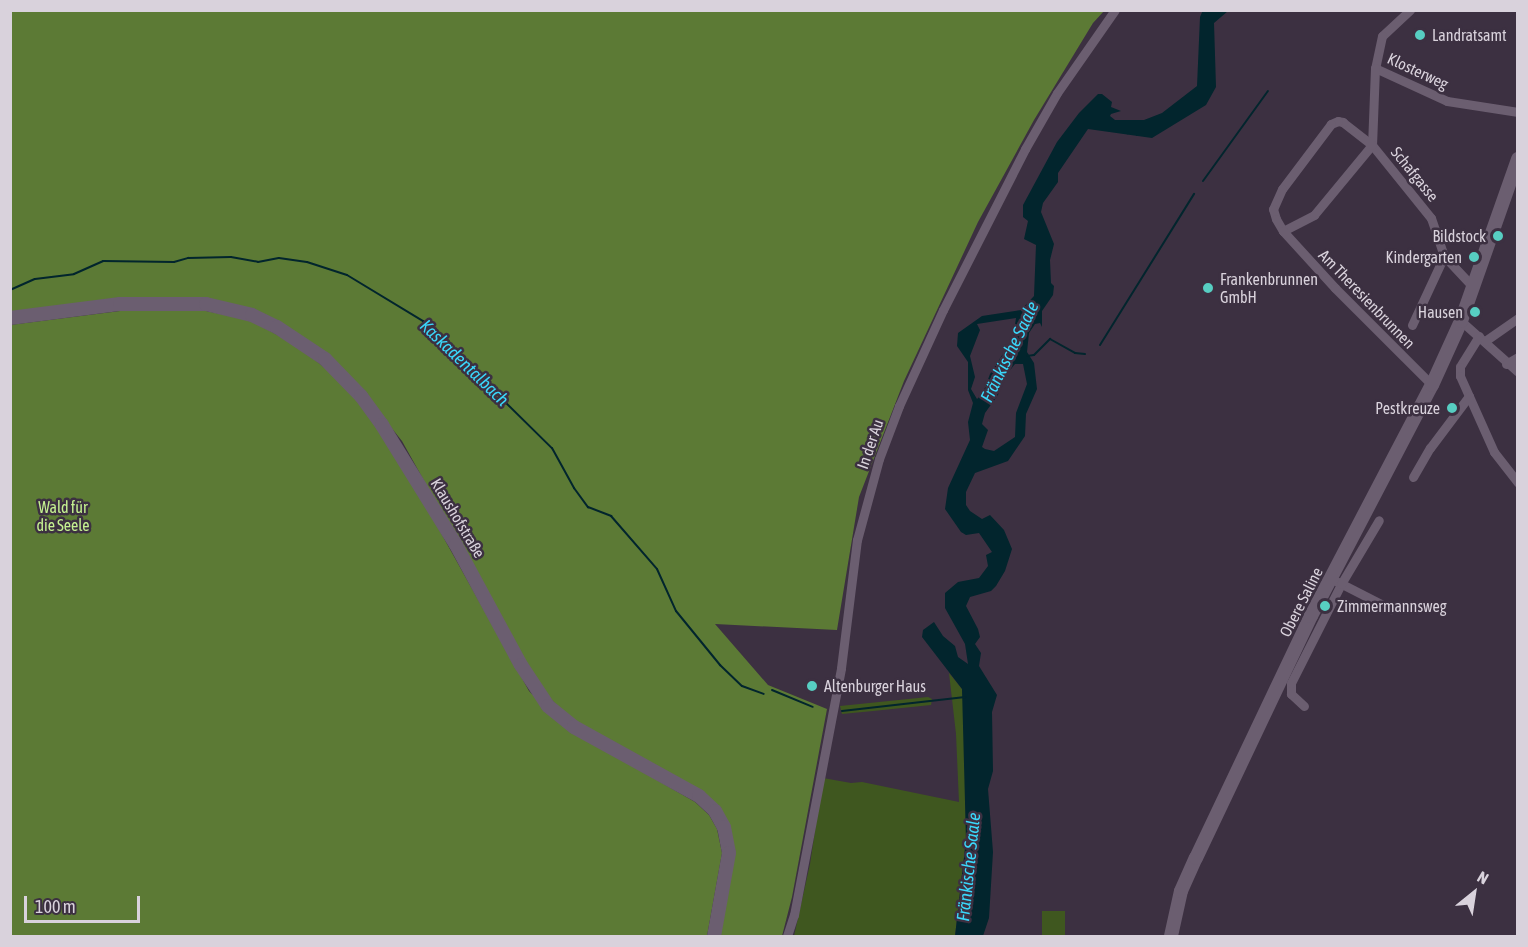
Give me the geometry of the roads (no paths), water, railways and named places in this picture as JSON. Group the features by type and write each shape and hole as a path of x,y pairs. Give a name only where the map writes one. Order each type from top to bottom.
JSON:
{"main road":[{"name":"Obere Saline","path":"1171,936 1181,891 1196,858 1336,581 1461,321 1515,175 1518,159"},
{"name":"Klaushofstraße","path":"10,318 120,304 206,304 260,319 303,343 325,359 361,396 382,425 456,545 521,665 548,706 574,727 699,796 714,811 724,827 729,853 714,936"}],"street":[{"name":"In der Au","path":"787,936 794,915 841,668 857,540 879,459 899,406 943,310 1025,149 1057,93 1116,10"},
{"name":"Klosterweg","path":"1410,10 1382,36 1375,68 1447,101 1518,112"},
{"name":"Schafgasse","path":"1375,68 1371,145 1431,218 1444,256 1473,287"},
{"name":"Am Theresienbrunnen","path":"1371,145 1343,122 1338,121 1331,124 1282,189 1273,209 1283,231 1389,345 1432,385"},
{"path":"1283,231 1314,215 1371,145"},
{"path":"1412,325 1444,256"},
{"path":"1518,318 1482,339 1460,367 1460,376 1494,452 1518,483"},
{"path":"1461,321 1506,364 1518,372"},
{"path":"1506,364 1518,357"},
{"path":"1413,477 1430,448 1469,396"},
{"name":"Obere Saline","path":"1304,706 1291,694 1291,683 1336,581 1379,520"},
{"path":"1336,581 1391,609"}],"water":[{"name":"Fränkische Saale","path":"1203,10 1228,11 1214,23 1216,87 1206,105 1152,138 1088,129 1058,173 1058,182 1043,203 1041,212 1054,244 1050,260 1051,283 1054,286 1053,295 1042,311 1042,327 1040,323 1035,324 1029,333 1027,352 1034,363 1037,389 1026,414 1025,436 1008,461 975,473 966,492 966,505 970,511 982,519 990,515 1004,530 1012,549 1005,571 996,586 991,591 970,597 966,606 980,637 975,644 981,653 979,666 997,695 992,712 993,771 988,789 993,852 989,918 983,936 955,936 966,840 962,689 922,637 923,630 934,622 943,636 955,646 958,657 968,664 965,644 945,608 945,593 958,582 979,578 988,566 986,555 992,552 979,533 966,535 961,532 945,509 948,488 970,440 968,422 973,403 968,390 968,362 957,346 958,333 982,316 1021,310 1034,296 1036,245 1024,239 1028,221 1023,217 1023,205 1057,142 1079,113 1098,94 1102,94 1112,102 1111,107 1121,111 1111,114 1110,116 1115,120 1144,120 1162,113 1197,86 1200,17","holes":["1016,318 1013,338 990,374 983,393 977,399 971,389 975,377 970,356 980,330 977,324","1015,364 1023,364 1027,384 1016,413 1015,437 994,451 985,449 982,447 988,430 982,424 985,413 998,395 1002,380"]}],"waterway":[{"path":"1203,181 1268,91"},
{"path":"1100,345 1194,194"},
{"name":"Kaskadentalbach","path":"10,290 35,279 74,274 103,261 174,262 188,258 231,257 258,262 279,258 307,262 347,275 423,321 552,448 574,488 588,507 611,516 657,569 676,611 720,665 742,686 764,694"},
{"name":"Fränkische Saale","path":"1027,356 1034,355 1050,339 1075,353 1085,354"},
{"name":"Kaskadentalbach","path":"772,690 813,707"},
{"name":"Kaskadentalbach","path":"842,711 965,697"}],"place":[{"name":"Landratsamt","path":"1420,35"},
{"name":"Bildstock","path":"1498,236"},
{"name":"Kindergarten","path":"1474,257"},
{"name":"Frankenbrunnen GmbH","path":"1208,288"},
{"name":"Hausen","path":"1475,312"},
{"name":"Pestkreuze","path":"1452,408"},
{"name":"Zimmermannsweg","path":"1325,606"},
{"name":"Altenburger Haus","path":"812,686"}],"park label":[{"name":"Wald für die Seele","path":"63,516"}]}
